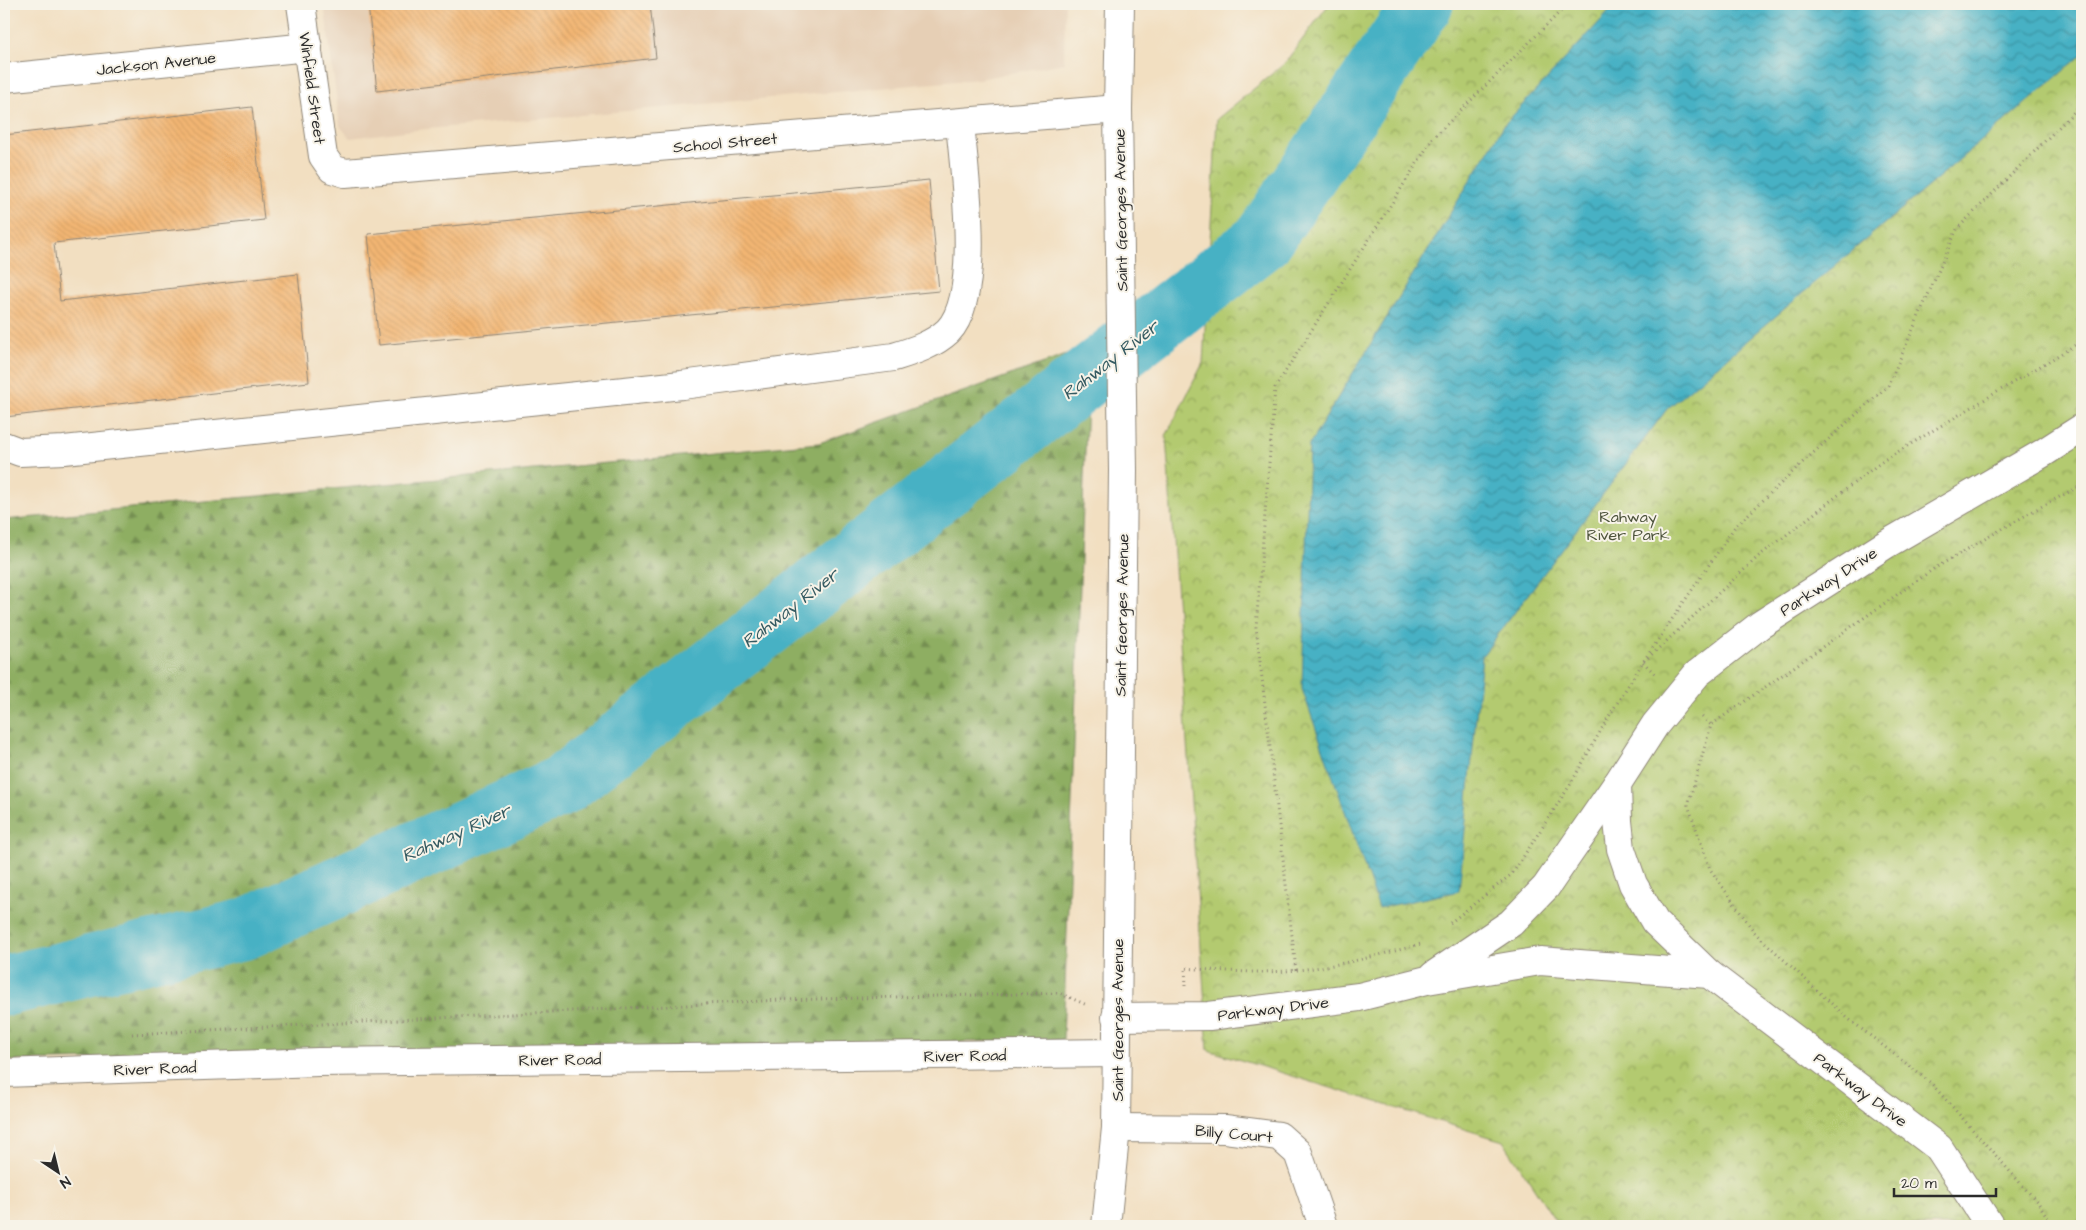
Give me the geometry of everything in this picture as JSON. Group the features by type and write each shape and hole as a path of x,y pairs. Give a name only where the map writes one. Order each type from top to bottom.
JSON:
{"street":[{"name":"Winfield Street","path":"302,4 323,156 332,169"},
{"name":"Saint Georges Avenue","path":"1106,1226 1116,1128 1123,470 1118,109 1120,4"},
{"name":"Jackson Avenue","path":"4,78 308,47"},
{"name":"School Street","path":"332,169 345,173 1118,109"},
{"path":"4,446 20,452 64,450 682,385 894,358 924,348 948,331 960,315 966,294 969,263 960,123"},
{"name":"Parkway Drive","path":"1427,980 1511,923 1546,886 1617,784 1655,725 1697,674 1760,625 1884,545 2043,453 2082,428"},
{"name":"Parkway Drive","path":"1617,784 1621,849 1633,884 1656,922 1709,974 1939,1148 1990,1226"},
{"name":"Parkway Drive","path":"1116,1017 1209,1016 1359,997 1427,980 1540,960 1709,974"},
{"name":"River Road","path":"4,1074 318,1062 1116,1053"},
{"name":"Billy Court","path":"1116,1128 1225,1129 1279,1136 1298,1153 1323,1226"}],"path":[{"path":"1296,970 1256,627 1275,388 1433,138 1568,4"},
{"path":"1447,926 1512,874 1570,785 1609,716 1643,662 1734,528 1802,463 1888,386 1957,229 2082,104"},
{"path":"1643,662 1760,556 1884,460 2082,341"},
{"path":"2053,1226 2039,1204 1931,1083 1845,1016 1755,933 1710,869 1688,805 1712,725 1935,568 2082,485"},
{"path":"1188,1016 1185,968 1230,972 1296,970 1372,957 1425,943"},
{"path":"129,1035 781,1000 1059,993 1066,996"}],"shaded area":[{"path":"324,4 1065,4 1064,63 979,79 405,131 350,138 340,126"}],"green space":[{"name":"Rahway River Park","path":"1329,4 2082,4 2082,1226 1559,1226 1503,1141 1208,1050 1166,436 1203,363 1217,119 1284,64"},
{"path":"1089,347 1063,1040 4,1061 4,520 819,443"}],"water":[{"path":"1616,4 2082,4 2082,55 1667,409 1482,656 1459,891 1379,908 1302,689 1309,445 1504,125"}],"building":[{"path":"368,4 650,4 656,58 377,91"},
{"path":"252,107 264,220 54,243 60,301 298,274 309,382 5,417 4,135"},
{"path":"929,180 939,291 379,345 368,234"}],"waterway":[{"name":"Rahway River","path":"4,986 245,929 563,785 1262,241 1423,4"}]}
